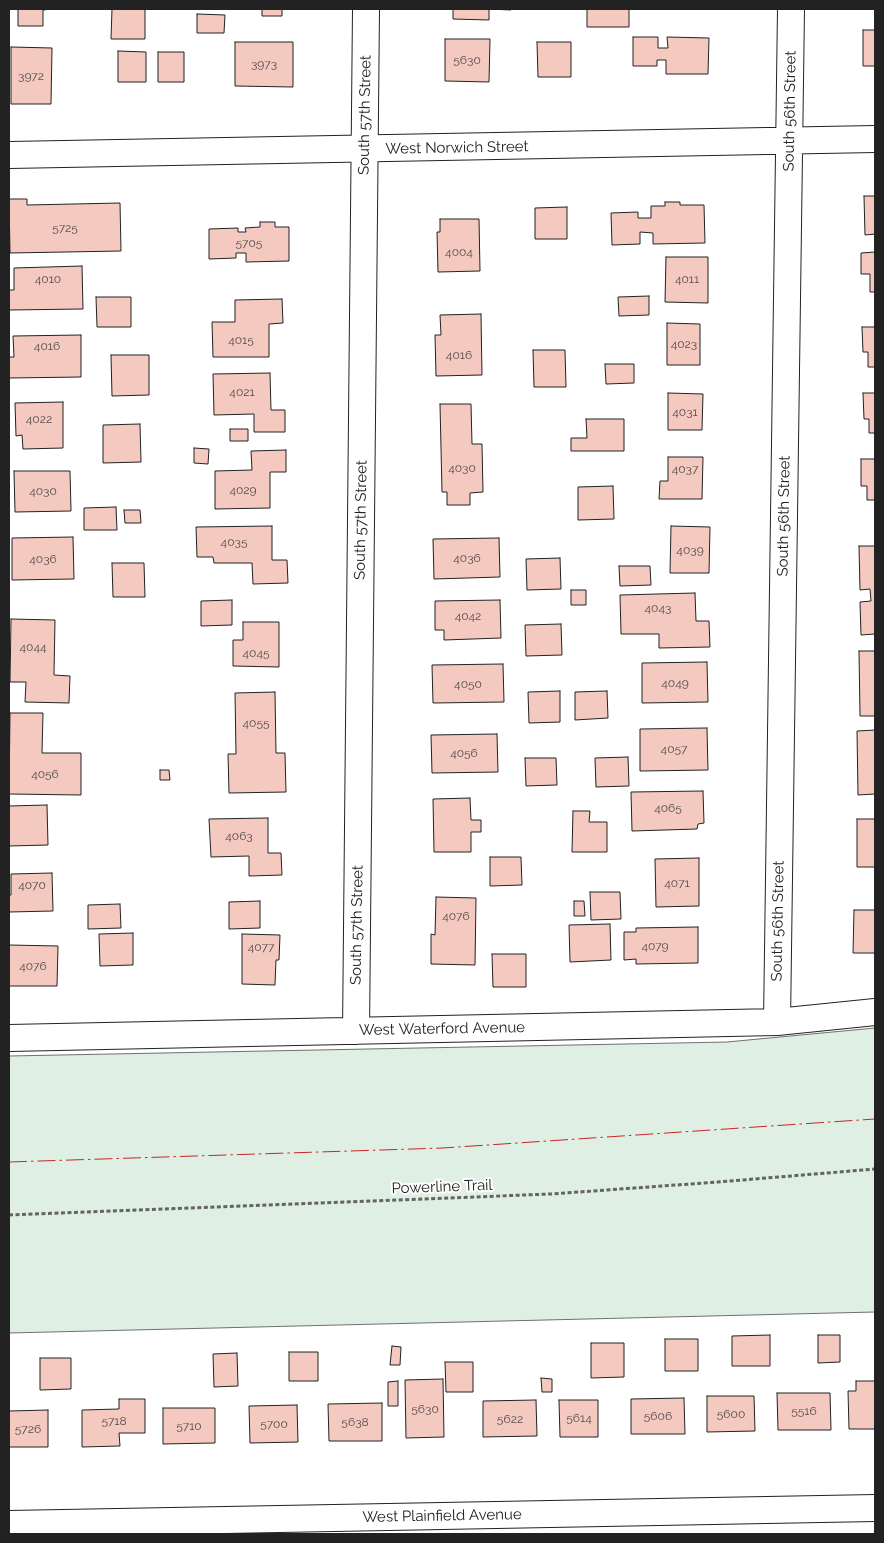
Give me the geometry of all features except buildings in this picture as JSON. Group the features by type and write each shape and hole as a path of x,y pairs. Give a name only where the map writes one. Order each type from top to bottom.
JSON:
{"street":[{"name":"South 57th Street","path":"356,1031 366,9"},
{"name":"South 56th Street","path":"777,1022 791,9"},
{"name":"West Norwich Street","path":"9,155 364,150 875,139"},
{"name":"West Waterford Avenue","path":"9,1038 777,1022 875,1012"},
{"name":"West Plainfield Avenue","path":"9,1524 294,1527 656,1523 875,1508"}],"path":[{"name":"Powerline Trail","path":"9,1215 551,1194 875,1169"}],"green space":[{"path":"875,1028 875,1312 9,1333 9,1056 727,1042"}],"power":[{"path":"9,1162 443,1148 875,1119"}]}
